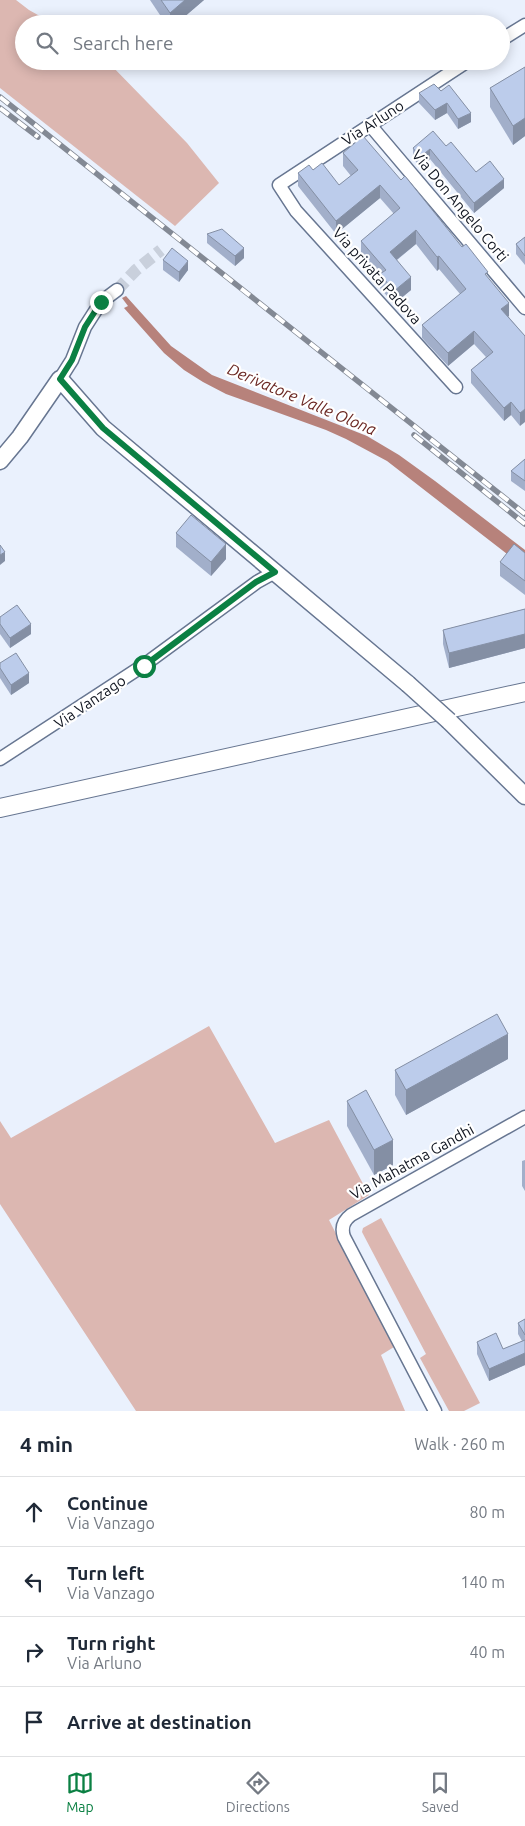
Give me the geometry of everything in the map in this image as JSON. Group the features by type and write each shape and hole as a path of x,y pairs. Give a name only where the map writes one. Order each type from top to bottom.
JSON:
{"main road":[{"path":"0,808 525,692"}],"street":[{"path":"510,34 525,25"},
{"name":"Via Arluno","path":"279,185 454,70"},
{"name":"Via Don Angelo Corti","path":"370,125 525,308"},
{"name":"Via privata Padova","path":"279,185 296,211 456,386"},
{"path":"0,462 20,437 72,360 85,327 101,302 116,290"},
{"path":"60,379 103,428 408,684 449,721 525,796"},
{"name":"Via Vanzago","path":"0,759 144,666 256,582 275,572"},
{"name":"Via Mahatma Gandhi","path":"435,1411 344,1237 343,1227 347,1218 351,1215 525,1117"}],"shaded area":[{"path":"0,0 16,0 38,15 15,15 15,70 116,70 187,143 219,183 175,226 0,88"},
{"path":"126,296 171,346 212,375 367,436 399,455 525,550 525,568 387,461 326,430 226,394 184,370 164,353 124,308 128,306 122,298"},
{"path":"209,1026 275,1143 329,1120 369,1195 329,1220 394,1347 381,1355 405,1411 136,1411 0,1204 0,1121 11,1138"},
{"path":"381,1218 480,1403 464,1411 449,1411 420,1358 426,1354 362,1232 363,1228"}],"building":[{"path":"161,0 185,0 170,13"},
{"path":"525,67 525,118 513,126 490,88"},
{"path":"434,84 441,91 449,85 471,113 458,119 447,103 435,110 419,93"},
{"path":"433,131 446,146 451,142 476,172 490,161 504,179 474,203 430,149 420,157 413,148"},
{"path":"363,136 401,180 405,176 462,247 466,244 488,272 485,274 509,303 501,309 525,336 525,409 520,413 511,402 504,408 471,370 493,352 474,331 448,353 422,325 466,289 416,230 390,252 411,277 394,291 380,274 386,270 361,241 400,208 380,185 336,221 298,173 309,165 313,170 322,163 339,185 358,170 343,153"},
{"path":"222,229 244,248 235,256 207,234"},
{"path":"525,237 525,256 516,244"},
{"path":"172,248 188,261 179,272 163,260"},
{"path":"525,459 525,481 511,471"},
{"path":"191,515 226,544 211,562 176,533"},
{"path":"514,544 525,553 525,581 500,562"},
{"path":"0,545 5,552 0,555"},
{"path":"17,605 31,624 10,638 0,624 0,617"},
{"path":"525,609 525,634 449,653 443,630"},
{"path":"16,653 29,673 11,685 0,668 0,663"},
{"path":"497,1014 508,1034 406,1090 395,1070"},
{"path":"366,1090 393,1140 374,1150 347,1101"},
{"path":"525,1319 525,1335 518,1323"},
{"path":"496,1333 503,1349 525,1340 525,1353 489,1369 477,1342"}],"tunnel":[{"path":"117,290 136,270 161,250"}],"railway":[{"path":"0,97 525,514"},
{"path":"0,108 38,137"},
{"path":"414,435 525,524"}],"route":[{"path":"101,302 85,327 72,360 60,379 103,428 275,572 256,582 144,666"}],"water label":[{"name":"Derivatore Valle Olona","path":"302,399"}]}
